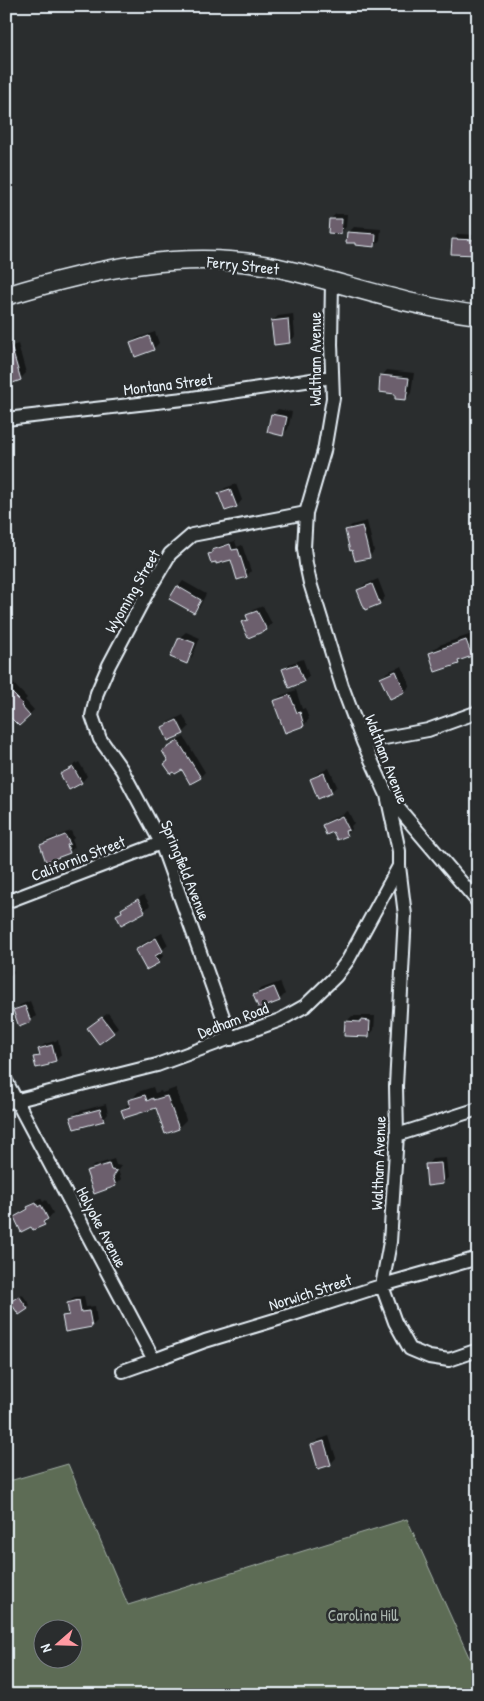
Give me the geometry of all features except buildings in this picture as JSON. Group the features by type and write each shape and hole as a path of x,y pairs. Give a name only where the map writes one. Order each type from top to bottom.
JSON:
{"main road":[{"name":"Ferry Street","path":"6,296 108,269 178,261 226,261 277,268 409,302 478,315"}],"street":[{"name":"Waltham Avenue","path":"332,281 332,398 328,434 306,513 304,548 310,582 342,686 363,742 387,795 399,850 405,915 396,1086 397,1135 390,1242 382,1286"},
{"name":"Montana Street","path":"6,419 192,398 332,377"},
{"name":"Wyoming Street","path":"109,665 170,554 192,535 306,513"},
{"name":"Springfield Avenue","path":"109,665 97,693 92,716 100,738 122,770 161,843 231,1039"},
{"path":"363,742 428,730 478,712"},
{"path":"387,795 472,887 478,902"},
{"name":"California Street","path":"6,902 161,843"},
{"name":"Dedham Road","path":"11,1102 157,1065 280,1020 305,1006 336,976 348,960 381,896 399,866"},
{"path":"381,896 403,896"},
{"name":"Holyoke Avenue","path":"6,1080 11,1102 51,1162 154,1360"},
{"path":"397,1135 478,1109"},
{"name":"Norwich Street","path":"154,1360 205,1341 478,1258"},
{"path":"382,1286 395,1322 410,1349 429,1357 449,1360 478,1350"},
{"path":"124,1371 154,1360"}],"green space":[{"name":"Carolina Hill","path":"68,1464 128,1605 407,1519 478,1677 478,1695 6,1695 6,1482"}]}
